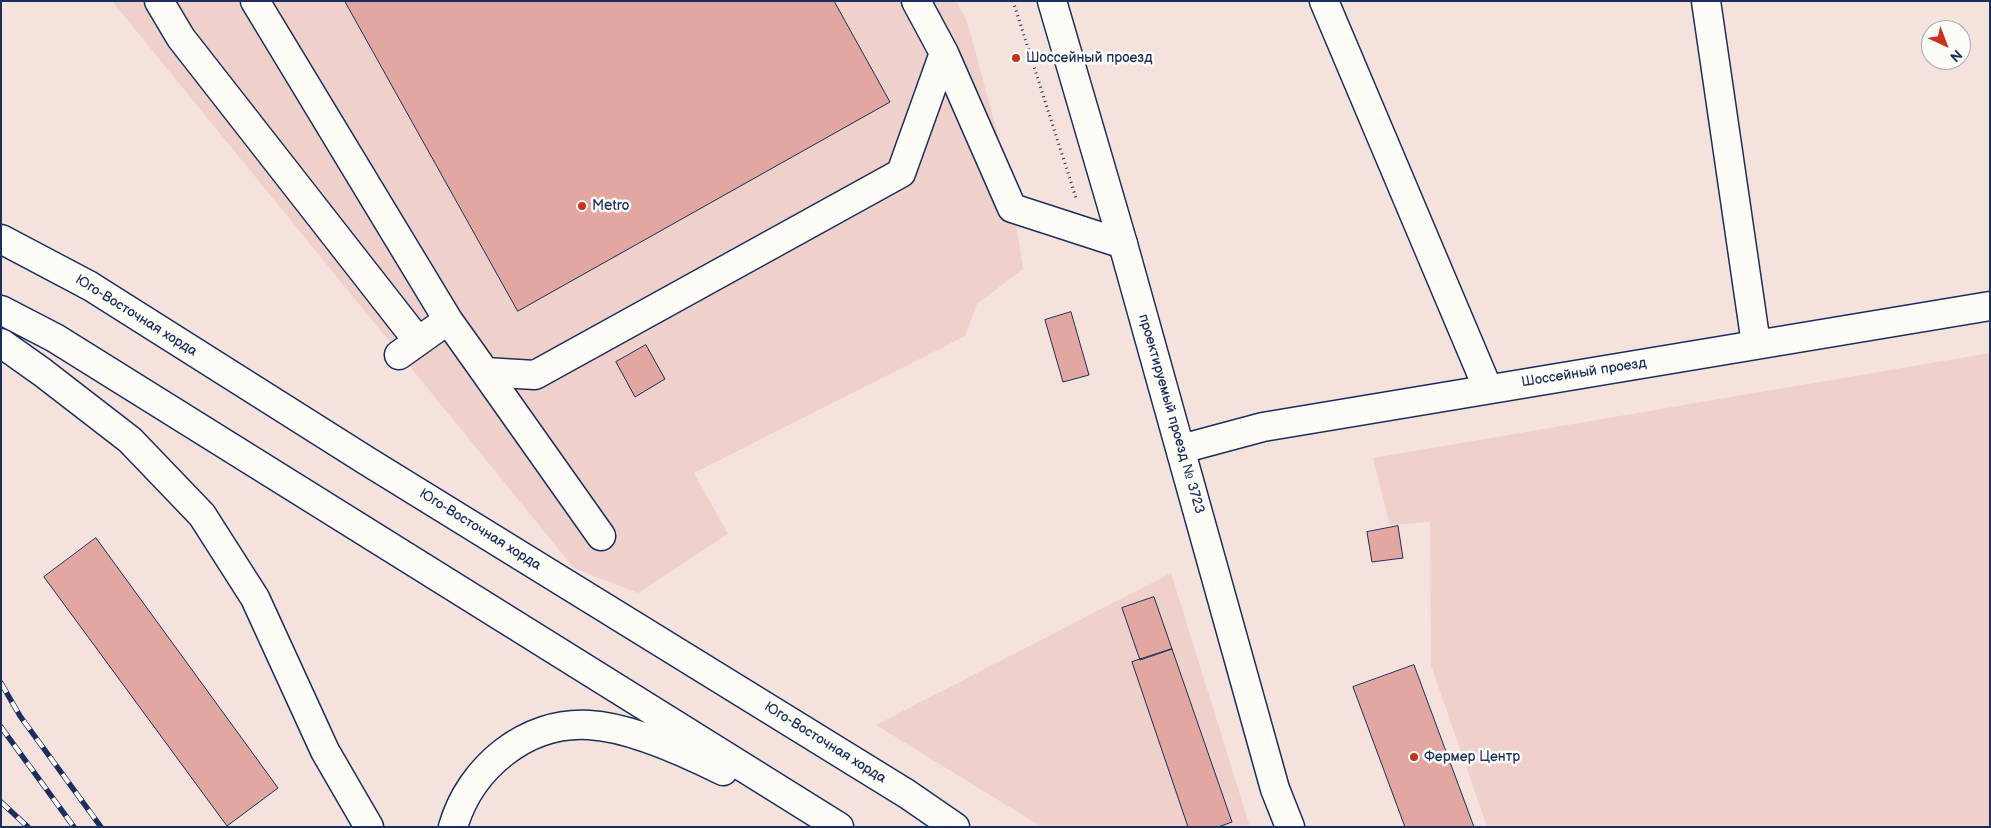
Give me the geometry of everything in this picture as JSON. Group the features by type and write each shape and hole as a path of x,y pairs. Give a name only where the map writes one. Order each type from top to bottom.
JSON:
{"main road":[{"path":"159,1 181,38 409,348 448,320"},
{"path":"255,1 448,320 601,536"},
{"path":"916,1 944,53 1012,208 1123,244"},
{"name":"проектируемый проезд № 3723","path":"1052,1 1123,244 1275,789 1290,827"},
{"path":"1324,1 1488,389"},
{"path":"1706,1 1756,344"},
{"path":"486,372 535,376 901,173 944,53"},
{"name":"Юго-Восточная хорда","path":"1,239 90,286 376,466 907,794 955,827"},
{"name":"Шоссейный проезд","path":"1181,449 1263,427 1990,306"},
{"path":"1,310 55,338 838,827"},
{"path":"1,343 130,440 202,515 255,598 325,751 369,827"},
{"path":"453,827 457,810 469,789 483,770 501,754 521,741 543,731 566,726 590,725 640,736 710,765 838,827"}],"path":[{"path":"1013,1 1086,232"}],"shaded area":[{"path":"112,1 956,1 967,21 1009,176 1023,269 977,304 965,336 694,473 728,534 638,593 574,568"},
{"path":"1990,353 1990,827 1487,827 1431,665 1430,522 1390,525 1373,458"},
{"path":"1171,573 1250,827 1042,827 876,725"}],"building":[{"name":"Metro","path":"345,1 834,1 890,102 518,311"},
{"path":"1071,312 1089,375 1063,382 1045,320"},
{"path":"646,345 665,379 635,397 616,362"},
{"path":"1398,526 1403,558 1372,562 1367,532"},
{"path":"96,538 278,788 227,826 44,577"},
{"path":"1154,597 1172,649 1140,660 1122,608"},
{"path":"1172,649 1232,822 1218,827 1188,827 1132,662"},
{"name":"Фермер Центр","path":"1414,665 1474,827 1405,827 1353,687"}],"railway":[{"path":"1,683 20,716 101,827"},
{"path":"1,727 74,827"},
{"path":"1,802 28,827"}],"place":[{"name":"Шоссейный проезд","path":"1016,58"},
{"name":"Metro","path":"582,206"},
{"name":"Фермер Центр","path":"1414,757"}]}
